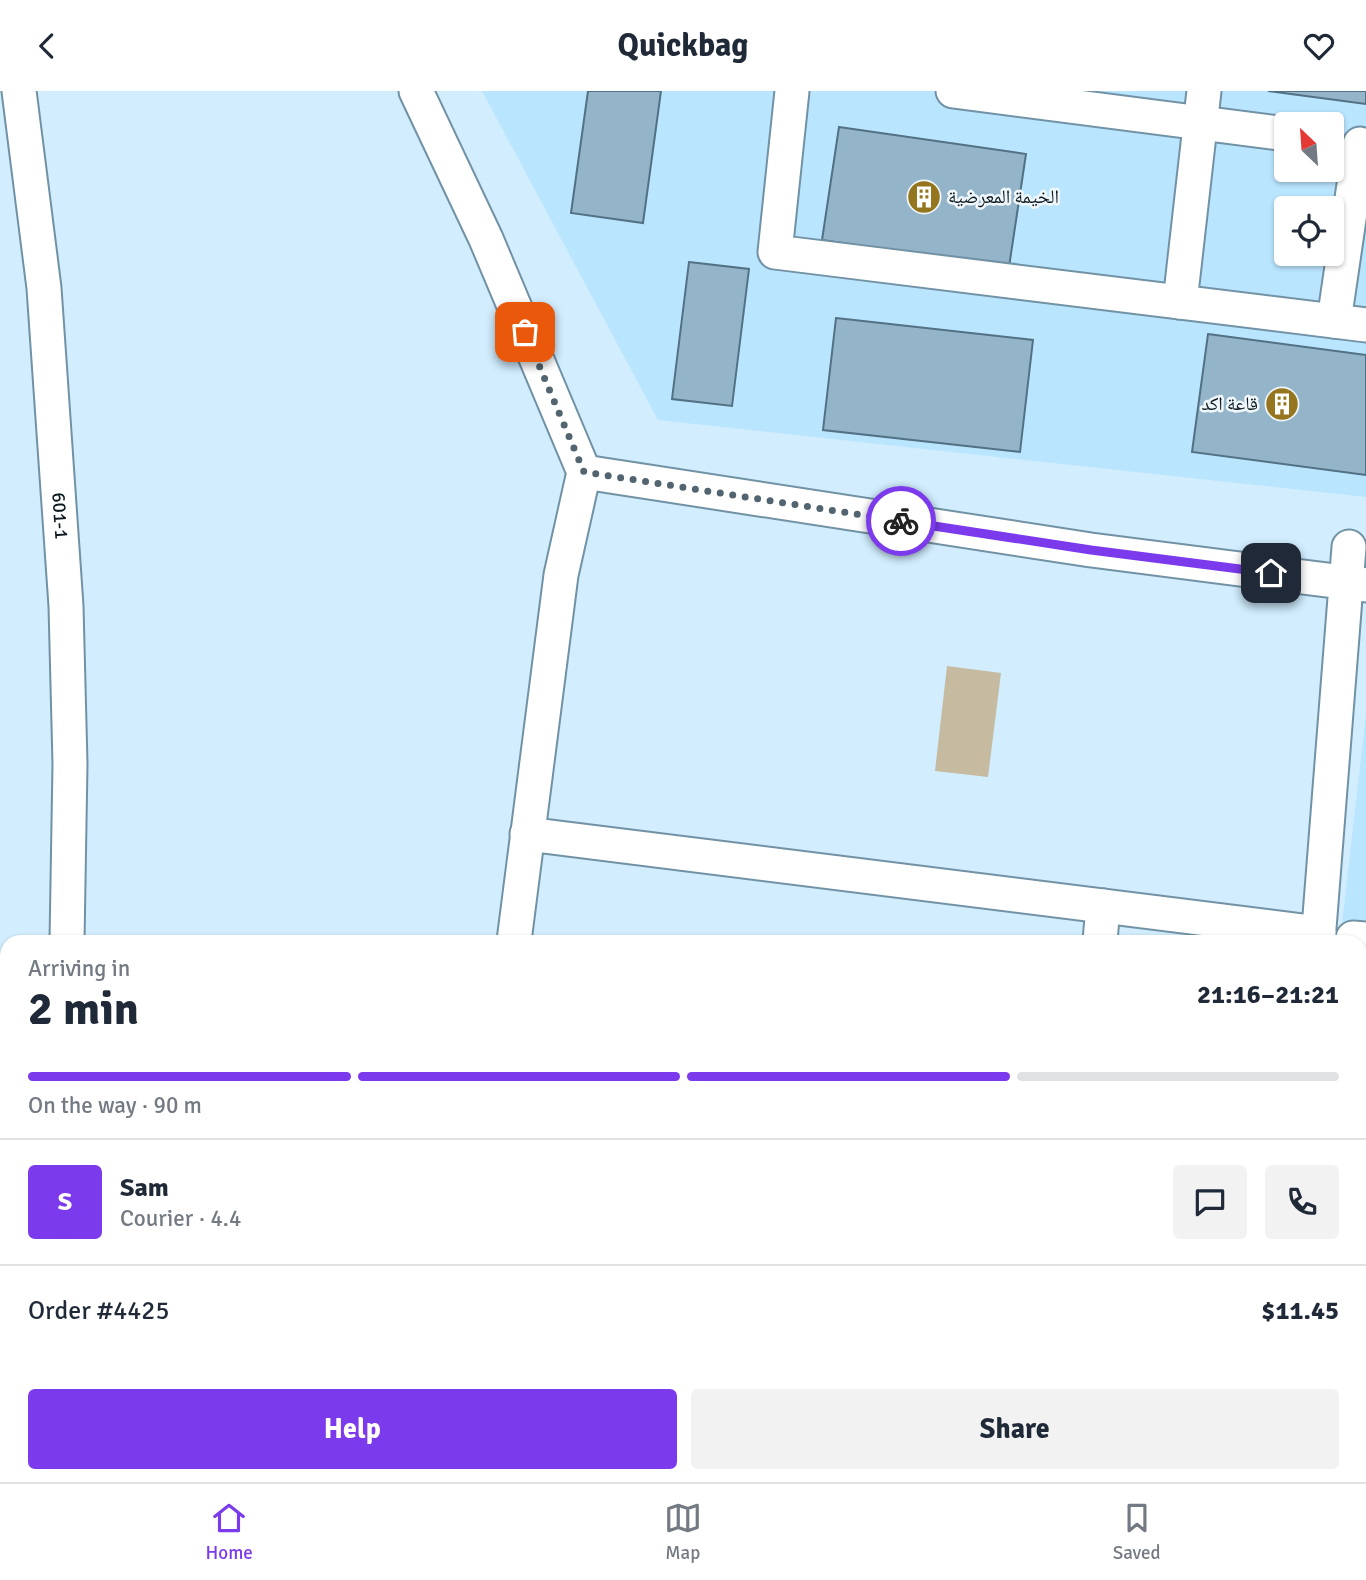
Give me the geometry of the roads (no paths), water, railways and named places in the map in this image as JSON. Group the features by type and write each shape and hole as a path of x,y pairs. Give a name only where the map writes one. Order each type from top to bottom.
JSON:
{"street":[{"name":"601-1","path":"19,91 44,288 66,606 71,764 67,935"},
{"path":"416,91 486,240 584,472 561,575 515,935"},
{"path":"792,91 775,252 1350,323 1353,143"},
{"path":"953,91 1202,107 1274,130"},
{"path":"1180,302 1202,107"},
{"path":"584,472 1091,550 1357,584"},
{"path":"1319,935 1357,584 1349,547"},
{"path":"527,834 1103,906 1305,935"},
{"path":"1101,935 1103,906"}],"place":[{"name":"الخيمة المعرضية","path":"924,197"},
{"name":"قاعة اكد","path":"1282,404"}]}
